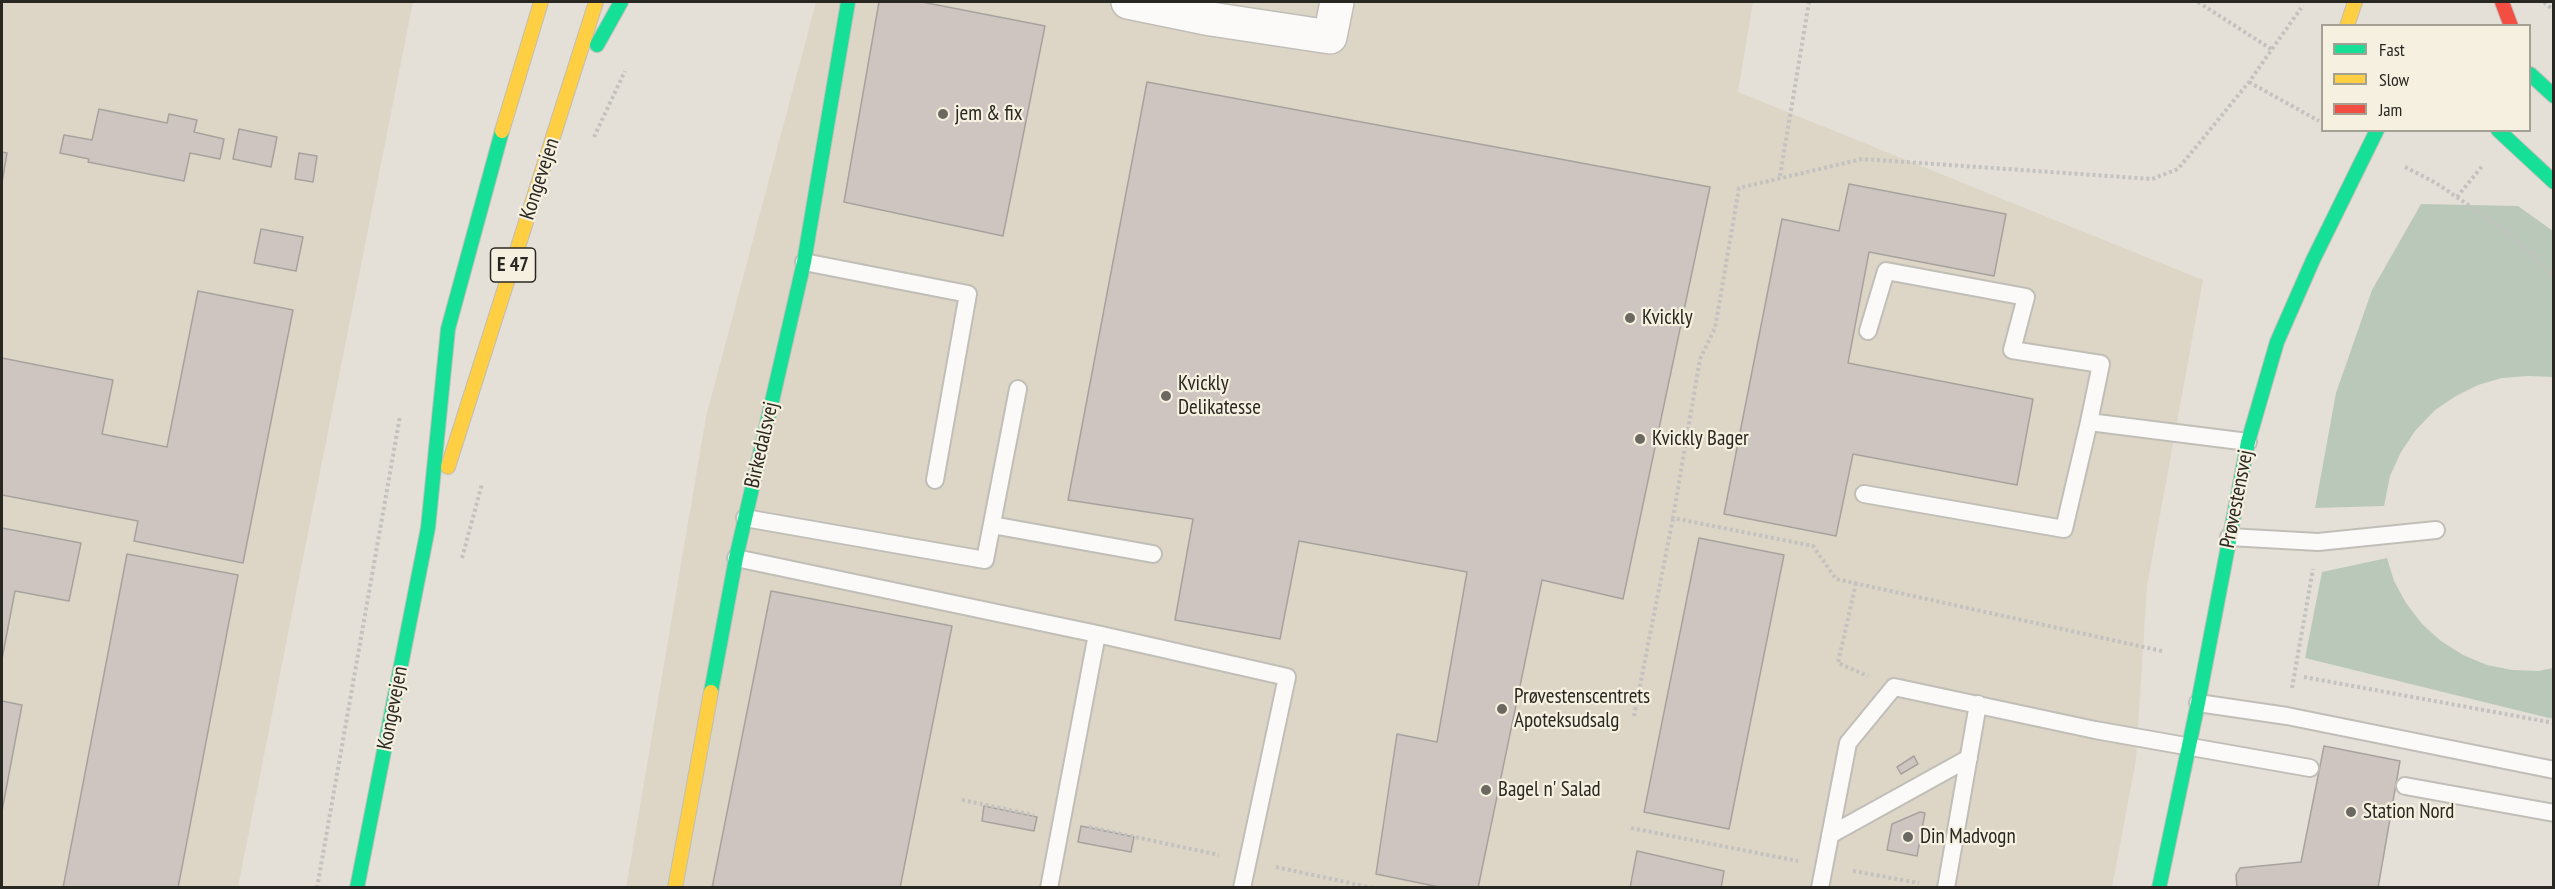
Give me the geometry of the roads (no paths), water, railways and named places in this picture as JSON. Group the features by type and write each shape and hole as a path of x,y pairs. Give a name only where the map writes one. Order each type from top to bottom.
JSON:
{"main road":[{"name":"Kongevejen","path":"357,888 428,528 448,329 491,167 541,2"},
{"name":"Kongevejen","path":"428,528 596,2"},
{"path":"563,108 621,2"},
{"name":"Birkedalsvej","path":"675,888 736,558 804,262 848,2"},
{"path":"2502,2 2510,24"},
{"path":"2347,24 2348,4"},
{"path":"2531,76 2553,96"},
{"name":"Prøvestensvej","path":"2159,888 2198,703 2248,442 2277,342 2313,260 2376,132"},
{"path":"2500,132 2553,182"}],"street":[{"path":"1128,2 1211,19 1330,37 1337,2"}],"lane":[{"path":"804,262 968,294 935,480"},
{"path":"1864,494 2064,529 2090,422 2101,364 2012,350 2026,297 1886,271 1868,332"},
{"path":"745,518 985,560 1018,389"},
{"path":"2090,422 2248,442"},
{"path":"992,525 1153,554"},
{"path":"2229,537 2318,542 2436,530"},
{"path":"736,558 1287,677 1242,888"},
{"path":"1049,888 1096,634"},
{"path":"1820,888 1848,743 1893,687 2095,730 2310,768"},
{"path":"2198,703 2287,716 2553,770"},
{"path":"1946,888 1978,704"},
{"path":"1830,835 1969,758"},
{"path":"2405,786 2553,813"}],"place":[{"name":"jem & fix","path":"943,114"},
{"name":"Kvickly","path":"1630,318"},
{"name":"Kvickly Delikatesse","path":"1166,396"},
{"name":"Kvickly Bager","path":"1640,439"},
{"name":"Prøvestenscentrets Apoteksudsalg","path":"1502,709"},
{"name":"Bagel n' Salad","path":"1486,790"},
{"name":"Station Nord","path":"2351,812"},
{"name":"Din Madvogn","path":"1908,837"}]}
